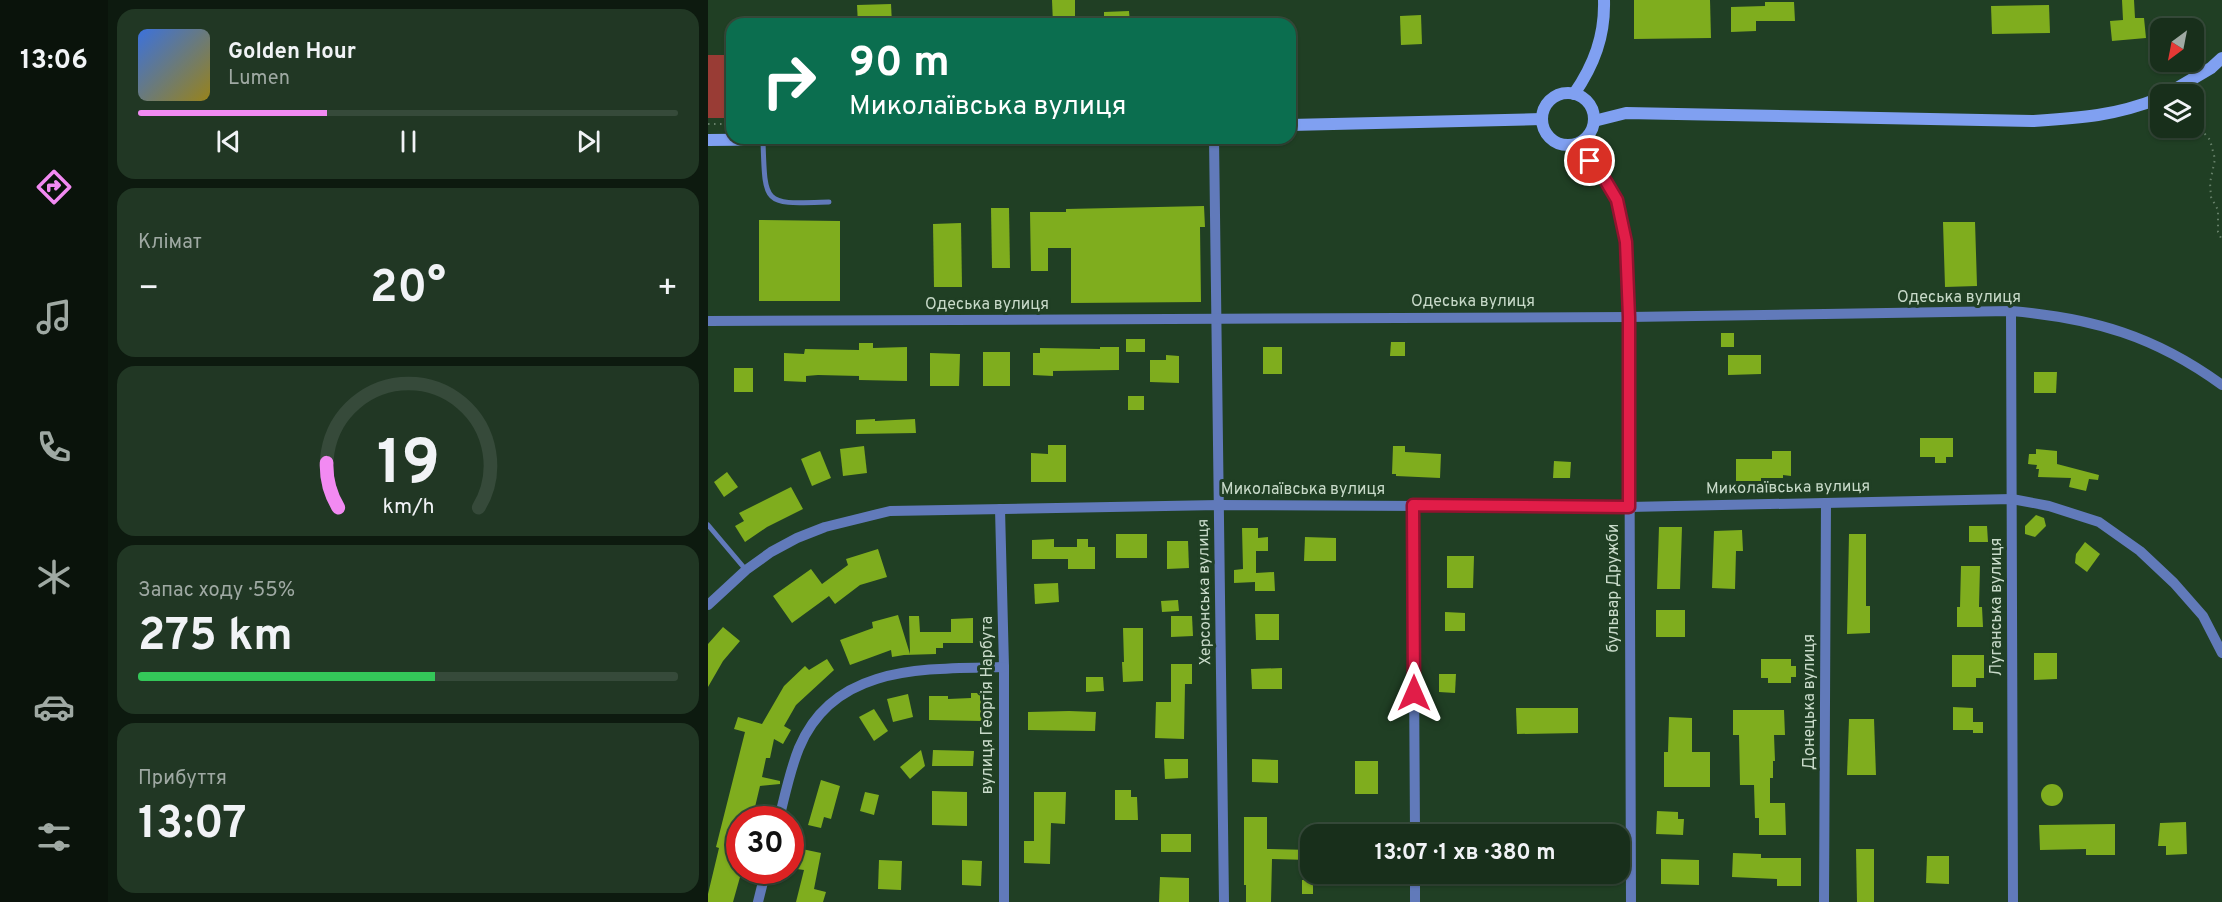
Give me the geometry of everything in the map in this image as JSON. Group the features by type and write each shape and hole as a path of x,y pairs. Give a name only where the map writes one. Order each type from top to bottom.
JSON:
{"main road":[{"path":"1574,94 1588,73 1597,52 1602,32 1604,0"},
{"path":"2184,84 2211,68 2222,58"},
{"path":"1565,93 1574,94 1589,104 1594,121 1587,137 1577,143 1563,145 1555,142 1544,130 1542,119 1545,106 1550,100 1565,93"},
{"path":"1594,121 1626,113 2032,121 2096,117 2150,102"},
{"path":"1296,125 1542,119"},
{"path":"708,140 726,140"}],"street":[{"name":"бульвар Дружби","path":"1577,143 1604,178 1617,200 1626,242 1629,317 1631,902"},
{"name":"Херсонська вулиця","path":"1214,144 1224,902"},
{"name":"Одеська вулиця","path":"708,321 1629,317 2011,311 2109,326 2155,344 2222,385"},
{"name":"Луганська вулиця","path":"2011,311 2013,902"},
{"name":"Миколаївська вулиця","path":"708,605 746,570 771,552 798,538 825,527 890,511 1219,505 1629,507 2012,499 2049,506 2099,522 2140,551 2174,582 2203,616 2222,653"},
{"name":"Донецька вулиця","path":"1824,902 1826,502"},
{"path":"1413,505 1415,824"},
{"name":"вулиця Георгія Нарбута","path":"1000,509 1004,667 1004,902"},
{"path":"783,806 799,747 810,727 824,709 843,694 869,680 891,674 922,669 1004,667"},
{"path":"758,902 762,884"},
{"path":"1415,884 1416,902"}],"lane":[{"path":"763,144 765,185 769,195 785,204 829,202"},
{"path":"708,525 746,570"}],"path":[{"path":"708,124 726,124"},
{"path":"2204,133 2210,140 2215,159 2210,183 2211,197 2218,210 2218,232 2222,240"},
{"path":"2218,210 2222,211"}],"shaded area":[{"path":"708,55 726,55 726,118 708,118"}],"building":[{"path":"1052,0 1075,0 1075,18 1053,18"},
{"path":"1634,0 1710,0 1711,38 1634,39"},
{"path":"2122,0 2134,0 2135,18 2144,18 2146,38 2112,41 2110,21 2123,20"},
{"path":"1765,2 1794,2 1795,21 1756,21 1756,31 1731,32 1731,7 1765,6"},
{"path":"891,4 892,18 858,18 857,5"},
{"path":"2049,5 2050,33 1992,34 1991,6"},
{"path":"1129,11 1130,18 1104,18 1104,12"},
{"path":"1421,15 1422,44 1401,45 1400,16"},
{"path":"1204,206 1205,227 1200,227 1201,302 1071,303 1071,248 1048,248 1048,271 1031,271 1030,212"},
{"path":"991,208 1009,208 1010,268 992,268"},
{"path":"759,220 840,221 840,301 759,301"},
{"path":"1943,222 1975,222 1977,286 1945,287"},
{"path":"961,223 962,287 934,287 933,224"},
{"path":"1721,333 1734,333 1734,347 1721,347"},
{"path":"1126,339 1145,339 1145,352 1126,352"},
{"path":"1391,342 1405,342 1405,356 1390,356"},
{"path":"859,343 873,343 873,348 907,347 907,381 859,380 859,376 818,375 806,376 806,382 784,381 784,353 804,354 805,349 859,350"},
{"path":"1100,347 1119,347 1119,370 1053,371 1053,376 1033,375 1033,353 1040,353 1040,348 1100,349"},
{"path":"1263,347 1282,347 1282,374 1263,374"},
{"path":"983,352 1010,352 1010,386 983,386"},
{"path":"930,353 960,354 959,386 930,386"},
{"path":"1166,355 1179,356 1179,383 1150,382 1150,360 1166,360"},
{"path":"1728,355 1761,355 1761,374 1728,375"},
{"path":"734,368 753,368 753,392 734,392"},
{"path":"2034,372 2057,372 2056,393 2034,393"},
{"path":"1128,396 1144,396 1144,410 1128,410"},
{"path":"875,419 875,421 915,419 916,433 856,434 856,420"},
{"path":"1920,438 1953,438 1953,457 1946,457 1946,463 1935,463 1935,457 1920,457"},
{"path":"1048,445 1066,445 1066,482 1031,482 1031,453 1048,454"},
{"path":"864,446 867,473 843,476 840,449"},
{"path":"1393,446 1405,446 1405,452 1441,454 1440,478 1392,474"},
{"path":"2036,449 2057,451 2057,464 2099,475 2098,480 2089,479 2086,491 2069,487 2071,478 2038,477 2037,465 2028,464 2029,454 2036,454"},
{"path":"820,451 831,478 812,486 801,459"},
{"path":"1772,451 1791,451 1791,476 1761,478 1761,481 1736,481 1736,459 1772,459"},
{"path":"1554,461 1571,462 1570,478 1553,478"},
{"path":"727,472 738,487 724,497 714,482"},
{"path":"791,487 803,509 767,527 745,542 735,526 744,521 739,513"},
{"path":"2036,515 2044,518 2046,526 2035,537 2025,534 2025,526"},
{"path":"1969,526 1987,526 1988,542 1969,542"},
{"path":"1659,527 1682,527 1680,589 1657,589"},
{"path":"1242,528 1258,528 1258,538 1268,537 1268,551 1256,551 1256,573 1274,572 1275,591 1255,591 1255,582 1234,583 1234,570 1243,569"},
{"path":"1742,530 1743,551 1736,551 1735,589 1712,588 1714,531"},
{"path":"1116,534 1147,534 1147,558 1116,558"},
{"path":"1849,534 1866,534 1866,606 1870,606 1870,633 1847,634"},
{"path":"1305,537 1336,538 1336,561 1304,561"},
{"path":"1054,539 1054,547 1077,547 1077,539 1088,539 1088,547 1095,547 1095,569 1068,569 1068,559 1032,559 1032,540"},
{"path":"1167,541 1188,541 1189,568 1167,569"},
{"path":"2085,542 2100,554 2087,572 2075,563 2076,554"},
{"path":"878,549 887,577 860,585 835,604 829,596 792,623 773,596 811,569 822,584 848,565 846,559"},
{"path":"1447,556 1474,556 1473,588 1447,588"},
{"path":"1961,566 1980,566 1979,607 1982,607 1983,627 1957,627"},
{"path":"1058,583 1059,602 1035,604 1034,584"},
{"path":"1178,600 1179,611 1162,612 1161,601"},
{"path":"1656,610 1685,610 1685,637 1656,637"},
{"path":"1445,612 1465,613 1465,631 1445,631"},
{"path":"1255,614 1279,614 1279,640 1256,640"},
{"path":"898,615 910,654 909,616 919,616 920,632 951,632 951,619 973,618 973,643 943,643 943,648 936,648 936,654 892,657 891,650 850,665 840,640 873,628 872,622"},
{"path":"1171,616 1192,616 1193,636 1171,637"},
{"path":"723,627 740,641 723,661 708,687 708,644"},
{"path":"1123,628 1143,628 1143,681 1123,682"},
{"path":"2034,653 2057,653 2057,679 2034,680"},
{"path":"1952,655 1984,655 1984,678 1976,678 1976,687 1952,687"},
{"path":"827,659 834,670 796,705 784,726 791,730 783,744 774,739 770,758 766,758 762,777 780,781 780,784 760,786 755,806 726,806 745,732 734,729 738,717 762,724 784,686 805,666 809,670"},
{"path":"1761,659 1791,659 1791,666 1796,666 1796,677 1791,677 1791,683 1768,683 1768,678 1761,678"},
{"path":"1171,664 1192,664 1192,684 1185,684 1184,739 1155,738 1156,702 1171,702"},
{"path":"1282,668 1282,689 1252,689 1251,669"},
{"path":"1439,674 1456,674 1455,693 1439,692"},
{"path":"1086,677 1103,677 1104,691 1086,692"},
{"path":"971,693 982,693 982,721 929,720 929,696 948,696 948,699 971,698"},
{"path":"908,694 913,717 893,722 887,699"},
{"path":"1953,707 1973,708 1973,730 1953,730"},
{"path":"1516,708 1578,708 1578,733 1517,734"},
{"path":"874,709 888,731 874,741 859,717"},
{"path":"1733,710 1784,710 1785,735 1774,735 1775,761 1773,761 1773,778 1770,778 1770,803 1785,803 1786,835 1759,835 1759,818 1755,818 1754,785 1740,785 1739,735 1733,735"},
{"path":"1028,712 1096,712 1095,731 1028,730"},
{"path":"1669,717 1692,718 1692,752 1710,752 1710,787 1664,787 1664,752 1668,752"},
{"path":"1849,719 1874,719 1876,775 1847,775"},
{"path":"1973,722 1983,722 1983,733 1973,733"},
{"path":"921,750 925,766 910,779 900,767"},
{"path":"933,750 974,751 973,766 932,766"},
{"path":"1164,759 1188,759 1188,778 1165,779"},
{"path":"1252,759 1278,760 1278,783 1252,782"},
{"path":"1355,761 1378,761 1378,794 1355,794"},
{"path":"821,780 840,786 831,819 824,817 821,828 808,825"},
{"path":"2052,784 2060,787 2063,795 2060,803 2052,806 2044,803 2041,795 2044,787"},
{"path":"1115,790 1131,790 1131,797 1137,797 1138,820 1115,820"},
{"path":"932,791 967,792 967,826 932,825"},
{"path":"865,792 879,795 874,815 860,811"},
{"path":"1034,792 1066,792 1065,824 1051,823 1050,864 1024,863 1024,841 1034,841"},
{"path":"726,807 726,884 738,884 733,902 708,902 719,848 716,847"},
{"path":"1657,811 1678,812 1678,819 1684,819 1683,835 1656,834"},
{"path":"1244,817 1267,817 1267,849 1300,850 1300,860 1272,859 1271,902 1246,902 1246,885 1244,885"},
{"path":"2186,822 2187,854 2166,855 2166,846 2158,846 2160,823"},
{"path":"2115,824 2115,855 2086,855 2086,849 2040,850 2039,825"},
{"path":"1161,834 1191,834 1191,852 1161,852"},
{"path":"804,849 821,853 814,889 826,892 823,902 796,902 800,884 804,884"},
{"path":"1856,849 1874,849 1874,902 1857,902"},
{"path":"1733,853 1761,854 1761,858 1801,858 1801,886 1777,886 1777,879 1732,877"},
{"path":"1927,856 1949,856 1949,884 1926,883"},
{"path":"1661,859 1699,860 1699,885 1661,884"},
{"path":"879,860 902,861 901,890 878,889"},
{"path":"962,860 982,861 981,886 962,885"},
{"path":"1160,877 1189,878 1189,902 1159,902"},
{"path":"1302,884 1313,884 1313,894 1302,894"}],"route":[{"path":"1414,693 1413,505 1629,507 1629,317 1626,242 1617,200 1604,178 1590,161"}]}
